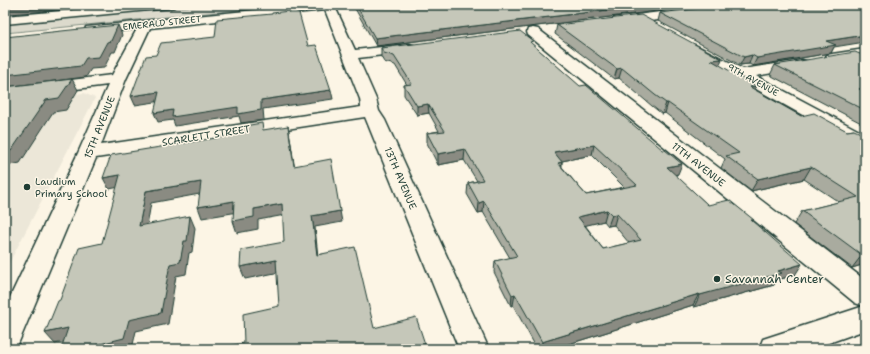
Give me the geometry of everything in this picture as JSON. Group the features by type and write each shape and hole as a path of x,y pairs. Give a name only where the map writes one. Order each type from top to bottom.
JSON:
{"street":[{"path":"5,20 170,5"},
{"name":"EMERALD STREET","path":"83,31 329,6"},
{"name":"13TH AVENUE","path":"329,6 368,99 370,111 376,120 474,349"},
{"path":"602,23 701,11"},
{"path":"640,18 660,30"},
{"name":"15TH AVENUE","path":"5,340 88,153 118,79 145,25"},
{"name":"11TH AVENUE","path":"533,32 865,295"},
{"name":"9TH AVENUE","path":"681,41 865,142"},
{"path":"350,55 419,46"},
{"path":"741,74 865,53"},
{"path":"5,93 118,79"},
{"name":"SCARLETT STREET","path":"88,153 370,111"},
{"path":"774,349 865,318"}],"shaded area":[{"path":"202,5 289,5 5,33 5,24"},
{"name":"Laudium Primary School","path":"84,93 95,98 5,271 5,103"}],"building":[{"path":"8,5 30,5 6,7"},
{"path":"356,5 649,5 375,38"},
{"path":"728,5 865,5 865,35 826,41 836,45 757,58 752,55 744,57 660,13"},
{"path":"289,11 290,13 299,13 308,46 316,45 331,90 261,100 261,110 238,114 238,107 172,117 173,110 154,113 159,92 131,96 146,56 156,55 161,43 215,37 217,19"},
{"path":"641,15 722,59 711,60 756,86 750,87 801,116 814,113 847,131 854,130 865,135 865,254 862,255 802,211 858,197 811,167 758,179 726,156 739,153 666,103 622,68 617,69 557,25"},
{"path":"118,25 111,41 107,42 99,57 86,58 81,66 5,75 5,37"},
{"path":"520,31 533,41 530,42 580,86 586,85 663,150 682,164 667,167 708,205 729,200 754,220 751,220 802,264 778,271 782,273 700,295 699,294 542,342 515,294 512,295 495,261 517,256 484,201 479,203 468,183 483,180 465,149 438,154 427,133 445,131 428,104 417,106 404,85 412,84 394,56 384,53 381,48","holes":["594,145 637,185 586,195 558,163 562,162 554,152","607,210 612,215 617,214 641,240 603,249 578,217"]},
{"path":"855,52 865,56 865,87 859,89 865,90 865,110 775,65"},
{"path":"72,79 59,98 46,100 11,151 5,152 5,87"},
{"path":"262,123 263,130 288,126 294,166 331,159 340,211 312,216 317,255 355,247 374,328 416,317 425,344 406,349 224,349 224,347 244,343 243,314 279,306 276,260 240,267 241,250 284,242 282,204 254,209 254,217 233,221 234,201 198,207 201,182 146,191 139,226 190,216 187,241 184,241 180,262 170,264 161,313 129,320 124,338 96,345 95,349 61,349 68,328 45,333 58,301 60,300 79,248 102,243 120,175 103,178 111,155 234,135 238,134 238,127"}],"place":[{"name":"Laudium Primary School","path":"27,187"},
{"name":"Savannah Center","path":"717,279"}]}
